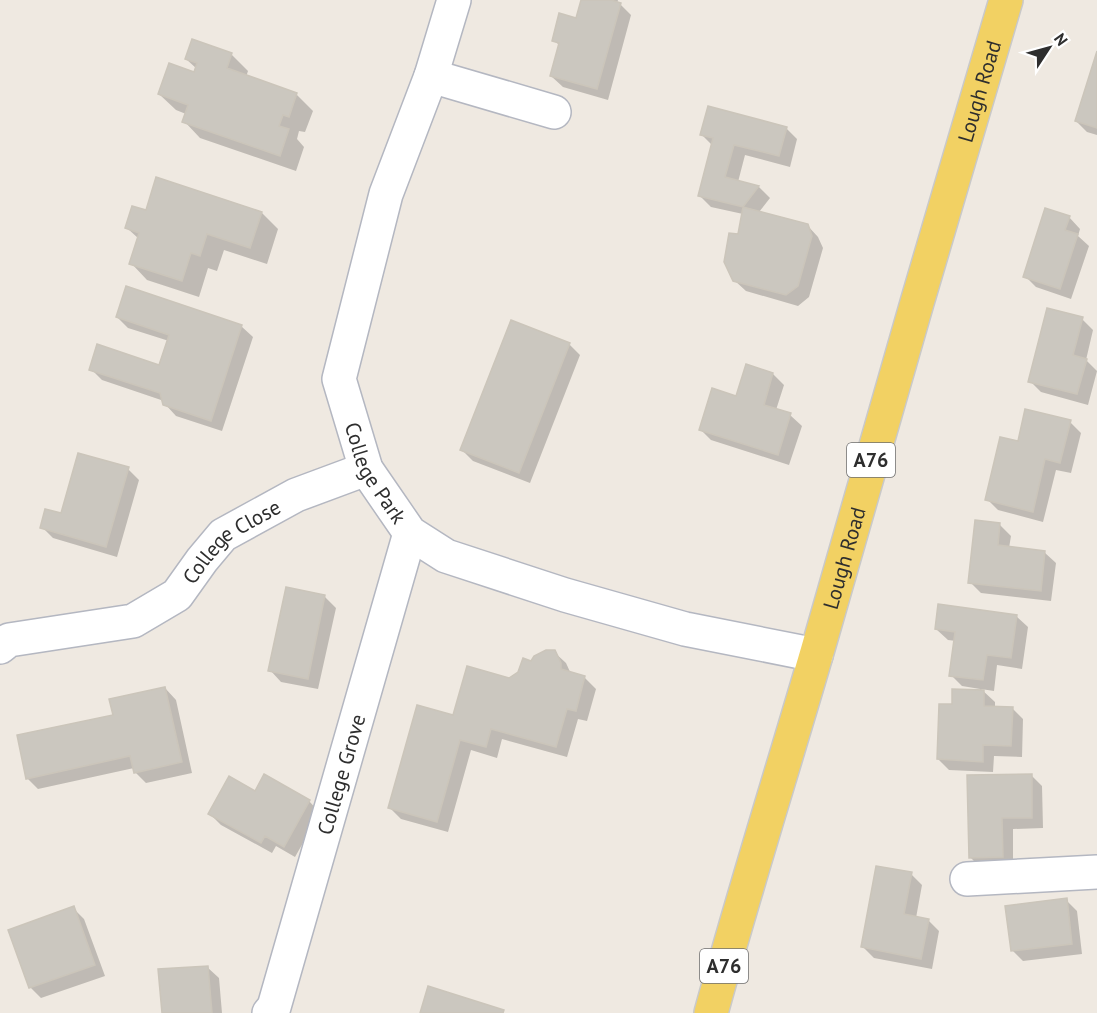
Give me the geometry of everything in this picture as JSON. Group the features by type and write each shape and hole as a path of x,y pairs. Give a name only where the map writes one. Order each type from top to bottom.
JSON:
{"main road":[{"name":"Lough Road","path":"711,1013 736,919 816,655 1006,0"}],"street":[{"name":"College Park","path":"454,0 431,76 386,194 339,379 366,469 410,533 446,556 565,595 685,629 816,655"},
{"path":"431,76 554,112"},
{"name":"College Close","path":"0,647 9,640 133,621 177,595 223,535 296,495 366,469"},
{"name":"College Grove","path":"269,1013 274,1007 410,533"},
{"path":"967,879 1097,872"}],"building":[{"path":"581,0 611,0 621,3 597,89 550,76 559,43 552,41 559,13 576,18"},
{"path":"192,39 232,53 227,68 297,93 289,117 283,115 279,126 289,129 280,156 182,122 188,105 158,94 169,63 194,72 197,63 185,59"},
{"path":"1097,51 1097,128 1075,121"},
{"path":"708,106 787,127 779,156 734,145 725,177 759,186 743,207 698,196 713,138 700,135"},
{"path":"156,177 262,212 250,248 207,234 200,256 191,253 182,281 129,264 139,233 125,228 132,206 146,210"},
{"path":"743,207 808,224 812,236 798,286 786,295 733,281 724,262 729,233 738,234"},
{"path":"1045,208 1070,216 1065,230 1078,234 1060,289 1023,277"},
{"path":"126,286 242,325 211,421 163,405 160,393 89,370 97,344 159,365 169,335 116,317"},
{"path":"1047,308 1083,317 1073,355 1087,359 1077,394 1028,382"},
{"path":"511,320 570,343 519,473 460,450"},
{"path":"746,364 773,373 764,405 791,413 778,455 699,430 712,388 736,396"},
{"path":"1025,409 1071,420 1060,463 1045,459 1033,512 985,500 1000,437 1018,441"},
{"path":"78,453 129,467 106,547 40,528 45,509 61,513"},
{"path":"975,520 1000,523 998,545 1045,551 1041,591 968,583"},
{"path":"286,587 325,595 308,679 268,671"},
{"path":"938,604 1017,615 1011,658 987,655 983,680 949,676 955,632 935,629"},
{"path":"546,650 555,650 561,663 561,669 585,676 576,711 567,709 556,747 491,729 486,747 460,740 437,822 388,808 417,705 453,715 467,666 509,678 518,672 523,658 531,661 534,656"},
{"path":"165,687 182,762 134,773 130,756 26,779 17,735 113,715 109,699"},
{"path":"952,689 984,690 984,706 1013,707 1011,746 983,745 983,762 937,759 939,704 952,704"},
{"path":"264,774 310,800 284,847 265,836 261,843 208,814 229,776 255,791"},
{"path":"1032,774 1032,818 1002,818 1003,857 969,858 967,775"},
{"path":"876,866 912,872 904,914 929,919 921,959 861,947"},
{"path":"1067,898 1072,944 1011,951 1005,906"},
{"path":"74,906 95,965 29,988 8,930"},
{"path":"208,966 212,1013 162,1013 158,969"},
{"path":"428,986 504,1010 503,1013 420,1013"}]}
